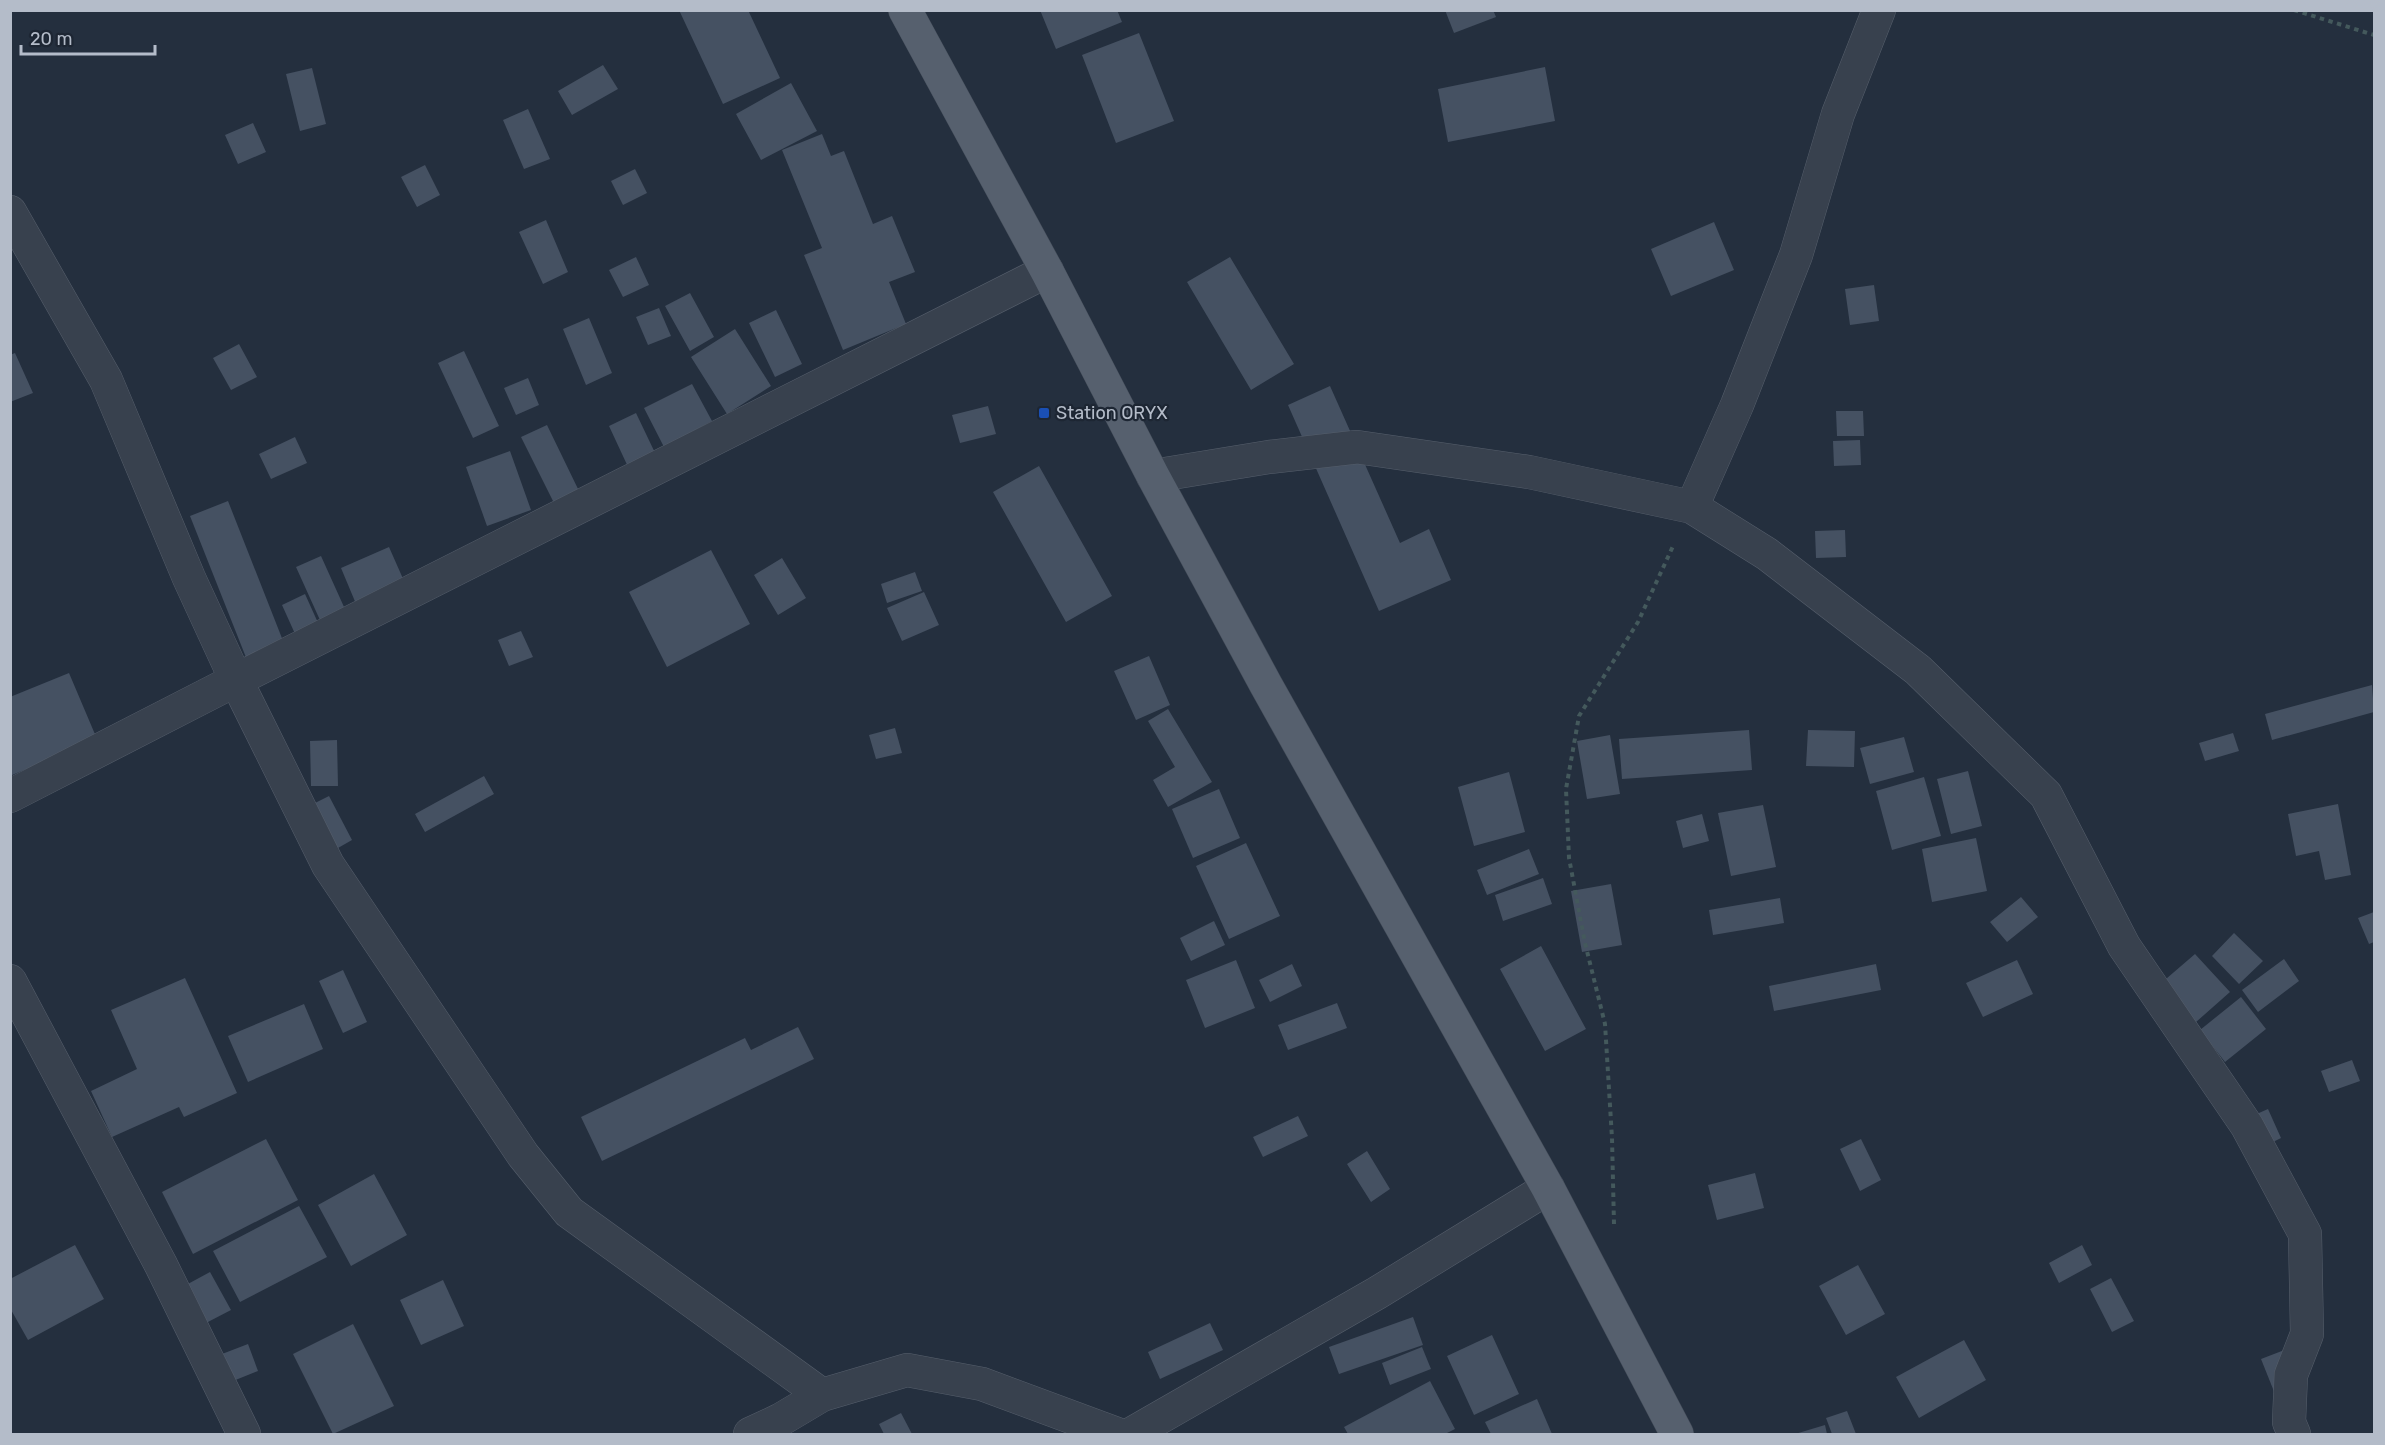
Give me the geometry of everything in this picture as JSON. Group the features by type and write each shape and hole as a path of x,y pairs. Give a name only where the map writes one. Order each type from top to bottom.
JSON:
{"main road":[{"path":"904,10 1047,271 1153,476 1266,685 1548,1188 1677,1434"}],"street":[{"path":"1692,507 1737,405 1796,255 1838,114 1879,10"},
{"path":"10,212 105,380 189,578 236,680 328,865 516,1146 569,1212 822,1395"},
{"path":"10,796 1047,271"},
{"path":"1153,476 1269,457 1357,447 1529,472 1692,507 1767,554 1918,670 2046,795 2124,946 2247,1126 2306,1234 2307,1334 2291,1375 2289,1422 2294,1434"},
{"path":"10,981 161,1264 244,1434"},
{"path":"1131,1434 1377,1293 1548,1188"},
{"path":"750,1434 780,1420 822,1395 907,1370 982,1384 1117,1434"}],"path":[{"path":"2294,10 2374,35"},
{"path":"1614,1232 1612,1138 1605,1024 1585,943 1569,858 1566,789 1579,716 1638,622 1692,507"}],"building":[{"path":"679,10 748,10 780,78 723,104"},
{"path":"1040,10 1117,10 1122,22 1056,49"},
{"path":"1445,10 1493,10 1496,17 1454,33"},
{"path":"1139,33 1174,121 1116,143 1082,55"},
{"path":"603,65 618,89 572,115 558,91"},
{"path":"1545,67 1555,121 1448,142 1438,89"},
{"path":"312,68 326,124 300,131 286,74"},
{"path":"791,83 817,131 761,160 736,114"},
{"path":"528,109 550,159 524,169 503,120"},
{"path":"253,123 266,152 238,164 225,135"},
{"path":"822,134 831,156 844,151 873,224 892,216 915,272 889,282 906,324 843,350 804,255 822,248 782,150"},
{"path":"425,165 440,195 417,207 401,177"},
{"path":"635,169 647,193 623,205 611,181"},
{"path":"546,220 568,272 543,284 519,232"},
{"path":"1714,222 1734,270 1671,296 1651,249"},
{"path":"636,257 649,285 623,297 609,270"},
{"path":"1230,257 1294,364 1251,390 1187,282"},
{"path":"1874,285 1879,321 1850,325 1845,289"},
{"path":"690,293 714,337 690,351 665,306"},
{"path":"659,308 671,336 648,345 636,317"},
{"path":"776,310 802,364 775,377 749,323"},
{"path":"589,318 612,373 586,385 563,329"},
{"path":"735,329 771,386 727,414 691,357"},
{"path":"239,344 257,377 231,390 213,358"},
{"path":"464,351 499,426 473,438 438,363"},
{"path":"15,353 33,393 10,402 10,355"},
{"path":"528,378 539,405 516,415 504,388"},
{"path":"692,384 712,421 664,447 644,408"},
{"path":"1330,386 1400,543 1429,529 1451,580 1379,611 1288,405"},
{"path":"988,406 996,434 960,443 952,415"},
{"path":"1836,411 1863,411 1864,436 1837,436"},
{"path":"636,413 657,457 629,469 609,426"},
{"path":"547,425 579,491 554,503 521,437"},
{"path":"295,437 307,463 271,479 259,454"},
{"path":"1860,440 1861,465 1834,466 1833,441"},
{"path":"510,451 531,510 487,526 466,467"},
{"path":"1039,466 1112,596 1066,622 993,492"},
{"path":"228,501 287,651 249,665 190,516"},
{"path":"1845,530 1846,557 1816,558 1815,531"},
{"path":"389,547 408,590 359,611 341,568"},
{"path":"711,550 750,624 667,667 629,592"},
{"path":"321,556 349,618 324,629 296,567"},
{"path":"782,558 806,598 778,615 754,575"},
{"path":"915,572 922,591 887,603 881,584"},
{"path":"924,592 939,625 902,641 887,608"},
{"path":"305,594 319,625 296,636 282,605"},
{"path":"521,631 533,657 509,666 498,640"},
{"path":"1149,656 1170,705 1136,720 1114,671"},
{"path":"69,673 97,739 10,776 10,697"},
{"path":"2372,685 2374,712 2272,740 2265,714"},
{"path":"1168,709 1212,782 1168,807 1153,780 1175,767 1148,721"},
{"path":"895,728 902,753 876,759 869,735"},
{"path":"1749,730 1752,770 1622,779 1619,739"},
{"path":"1808,730 1855,731 1854,767 1806,766"},
{"path":"2233,733 2239,751 2205,761 2199,743"},
{"path":"1610,735 1620,794 1587,799 1577,741"},
{"path":"1904,737 1914,772 1870,784 1860,748"},
{"path":"337,740 338,786 311,786 310,741"},
{"path":"1968,771 1982,826 1951,834 1937,779"},
{"path":"1509,772 1525,832 1474,846 1458,787"},
{"path":"484,776 494,794 425,832 415,814"},
{"path":"1924,777 1941,836 1892,850 1876,791"},
{"path":"1219,789 1240,838 1193,858 1172,809"},
{"path":"329,796 352,840 331,852 307,807"},
{"path":"2338,804 2351,875 2325,880 2319,851 2296,856 2288,814"},
{"path":"1763,805 1776,867 1731,876 1718,813"},
{"path":"1702,814 1709,841 1683,848 1676,821"},
{"path":"1976,838 1987,891 1932,902 1922,849"},
{"path":"1246,843 1280,916 1229,939 1196,866"},
{"path":"1529,849 1539,874 1487,895 1477,870"},
{"path":"1543,878 1552,904 1503,921 1495,895"},
{"path":"1611,884 1622,945 1582,952 1571,891"},
{"path":"2021,897 2038,917 2007,942 1990,922"},
{"path":"1780,898 1784,923 1713,935 1709,910"},
{"path":"2374,912 2374,942 2369,944 2358,918"},
{"path":"1214,921 1225,945 1191,961 1180,938"},
{"path":"2234,933 2263,961 2239,984 2212,956"},
{"path":"1541,946 1586,1029 1545,1051 1500,969"},
{"path":"2195,954 2230,992 2187,1030 2152,991"},
{"path":"2284,959 2299,981 2258,1012 2242,990"},
{"path":"1236,960 1255,1008 1205,1028 1186,980"},
{"path":"2017,960 2033,994 1983,1017 1966,983"},
{"path":"1292,964 1302,986 1270,1002 1259,980"},
{"path":"1876,964 1881,990 1774,1011 1769,986"},
{"path":"343,970 367,1022 343,1033 319,981"},
{"path":"185,978 237,1093 184,1117 179,1107 112,1137 91,1091 137,1069 111,1010"},
{"path":"2241,997 2266,1029 2225,1062 2200,1030"},
{"path":"1337,1003 1347,1028 1288,1050 1278,1025"},
{"path":"304,1004 323,1049 248,1082 228,1036"},
{"path":"798,1027 814,1059 602,1161 581,1117 745,1038 751,1050"},
{"path":"2352,1060 2360,1081 2329,1092 2321,1071"},
{"path":"2268,1109 2281,1138 2257,1150 2243,1120"},
{"path":"1298,1116 1308,1136 1263,1157 1253,1137"},
{"path":"266,1139 298,1200 193,1254 162,1192"},
{"path":"1861,1139 1881,1180 1860,1191 1840,1149"},
{"path":"1367,1151 1390,1189 1371,1202 1347,1164"},
{"path":"1755,1173 1764,1208 1717,1220 1708,1185"},
{"path":"374,1174 407,1235 351,1266 318,1205"},
{"path":"299,1206 327,1257 240,1302 213,1251"},
{"path":"75,1245 104,1299 28,1340 10,1308 10,1279"},
{"path":"2082,1245 2092,1265 2059,1283 2049,1263"},
{"path":"1858,1265 1885,1314 1846,1335 1819,1286"},
{"path":"210,1272 231,1310 206,1323 186,1285"},
{"path":"2111,1278 2134,1321 2112,1332 2090,1289"},
{"path":"443,1280 464,1326 421,1345 400,1300"},
{"path":"1413,1317 1423,1345 1339,1374 1329,1347"},
{"path":"1210,1323 1223,1350 1160,1379 1148,1352"},
{"path":"353,1324 394,1406 333,1434 293,1354"},
{"path":"1492,1335 1519,1394 1474,1415 1447,1356"},
{"path":"1964,1340 1986,1380 1919,1418 1896,1377"},
{"path":"248,1344 258,1371 233,1381 222,1354"},
{"path":"1422,1347 1431,1369 1390,1385 1382,1363"},
{"path":"2287,1349 2275,1394 2261,1359"},
{"path":"1430,1381 1455,1429 1445,1434 1348,1434 1344,1427"},
{"path":"1537,1399 1552,1434 1491,1434 1485,1422"},
{"path":"1847,1411 1856,1434 1832,1434 1826,1418"},
{"path":"901,1413 912,1434 884,1434 879,1424"},
{"path":"1825,1425 1827,1434 1795,1434"}],"place":[{"name":"Station ORYX","path":"1044,413"}]}
